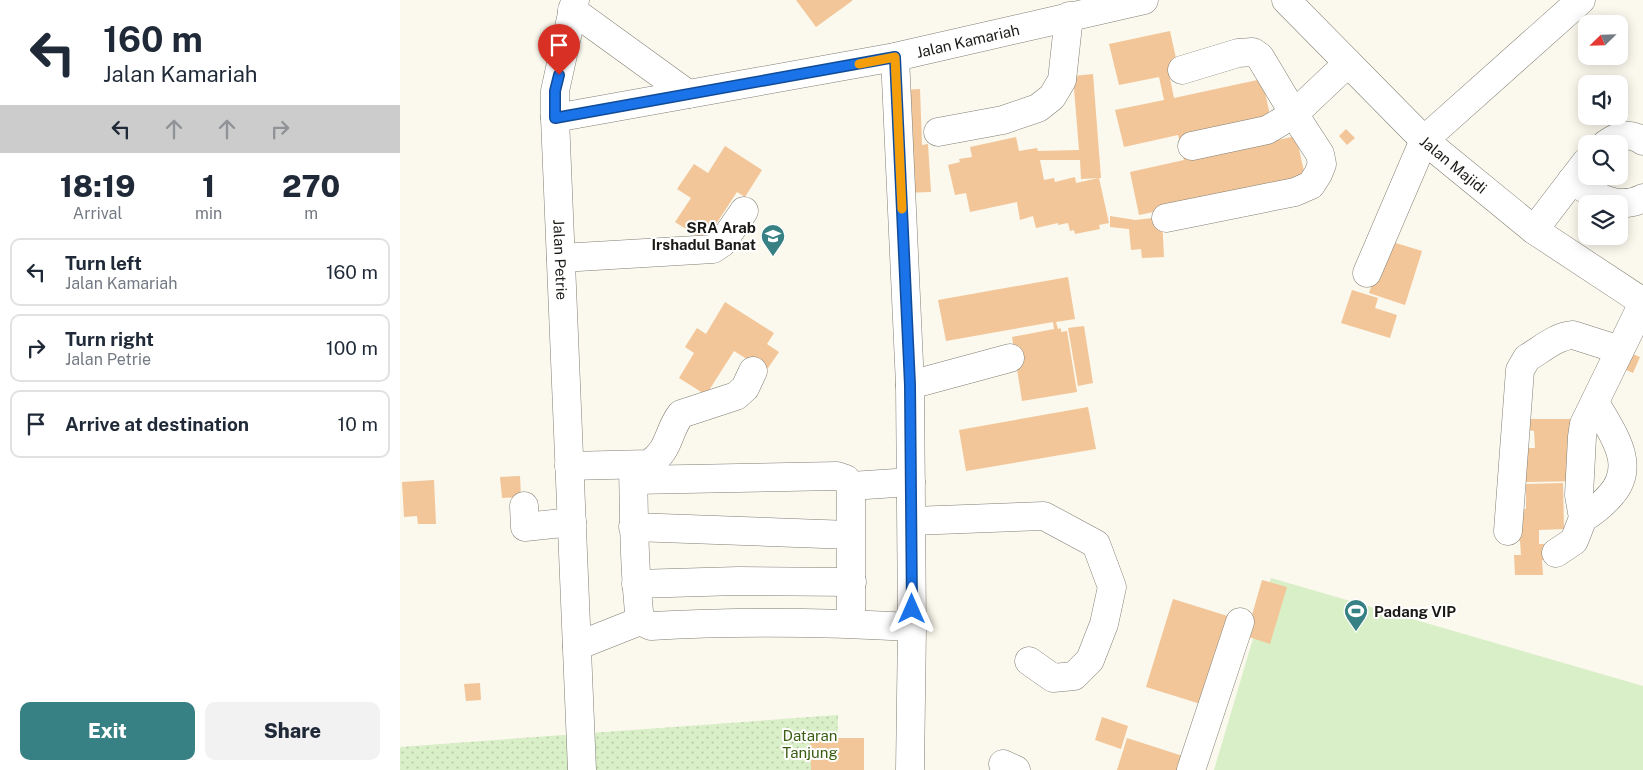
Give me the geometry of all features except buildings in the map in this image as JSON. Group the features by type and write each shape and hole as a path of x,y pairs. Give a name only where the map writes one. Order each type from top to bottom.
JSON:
{"street":[{"name":"Jalan Kamariah","path":"555,118 895,57 1144,0"},
{"name":"Jalan Majidi","path":"1286,0 1424,140 1534,230 1643,303"},
{"path":"1366,273 1424,140 1581,0"},
{"path":"574,5 688,94"},
{"name":"Jalan Petrie","path":"574,5 555,91 555,118 582,770"},
{"path":"938,132 1003,120 1038,108 1052,97 1062,80 1069,16"},
{"path":"1166,218 1296,192 1311,185 1322,164 1320,154 1260,57 1253,52 1238,53 1182,70"},
{"path":"895,57 910,385 912,521 910,770"},
{"path":"1192,146 1268,130 1294,114 1348,63"},
{"path":"1628,135 1634,135 1643,141"},
{"path":"1534,230 1578,172"},
{"path":"1586,185 1590,192 1608,202 1626,204 1643,198"},
{"path":"561,258 713,249 722,243 744,211"},
{"path":"1556,554 1574,541 1583,518 1579,495 1584,424 1643,303"},
{"path":"1508,531 1520,370 1523,364 1527,358 1561,338 1573,335 1620,350"},
{"path":"910,385 1010,358"},
{"path":"634,472 659,457 676,420 681,414 736,396 745,388 753,371"},
{"path":"1583,518 1596,510 1612,493 1620,482 1624,462 1620,448 1595,402"},
{"path":"570,466 634,472 837,476 846,479 851,486 851,623"},
{"path":"634,472 633,527 640,621"},
{"path":"851,486 911,482"},
{"path":"524,516 572,522"},
{"path":"912,521 1044,516 1096,544 1112,588 1104,624 1090,660 1074,676 1053,678 1029,661"},
{"path":"633,527 850,535"},
{"path":"636,584 738,581 852,582"},
{"path":"577,646 640,621 651,626 759,622 851,623 912,627"},
{"path":"1192,770 1240,622"}],"green space":[{"name":"Padang VIP","path":"1271,578 1643,686 1643,770 1214,770"},
{"name":"Dataran Tanjung","path":"838,715 837,770 400,770 400,747"}],"slow traffic":[{"path":"859,64 895,57 902,209"}],"place":[{"name":"SRA Arab Irshadul Banat","path":"773,257"},
{"name":"Padang VIP","path":"1356,632"}],"route":[{"path":"559,75 555,91 555,118 895,57 910,385 912,609"}]}
